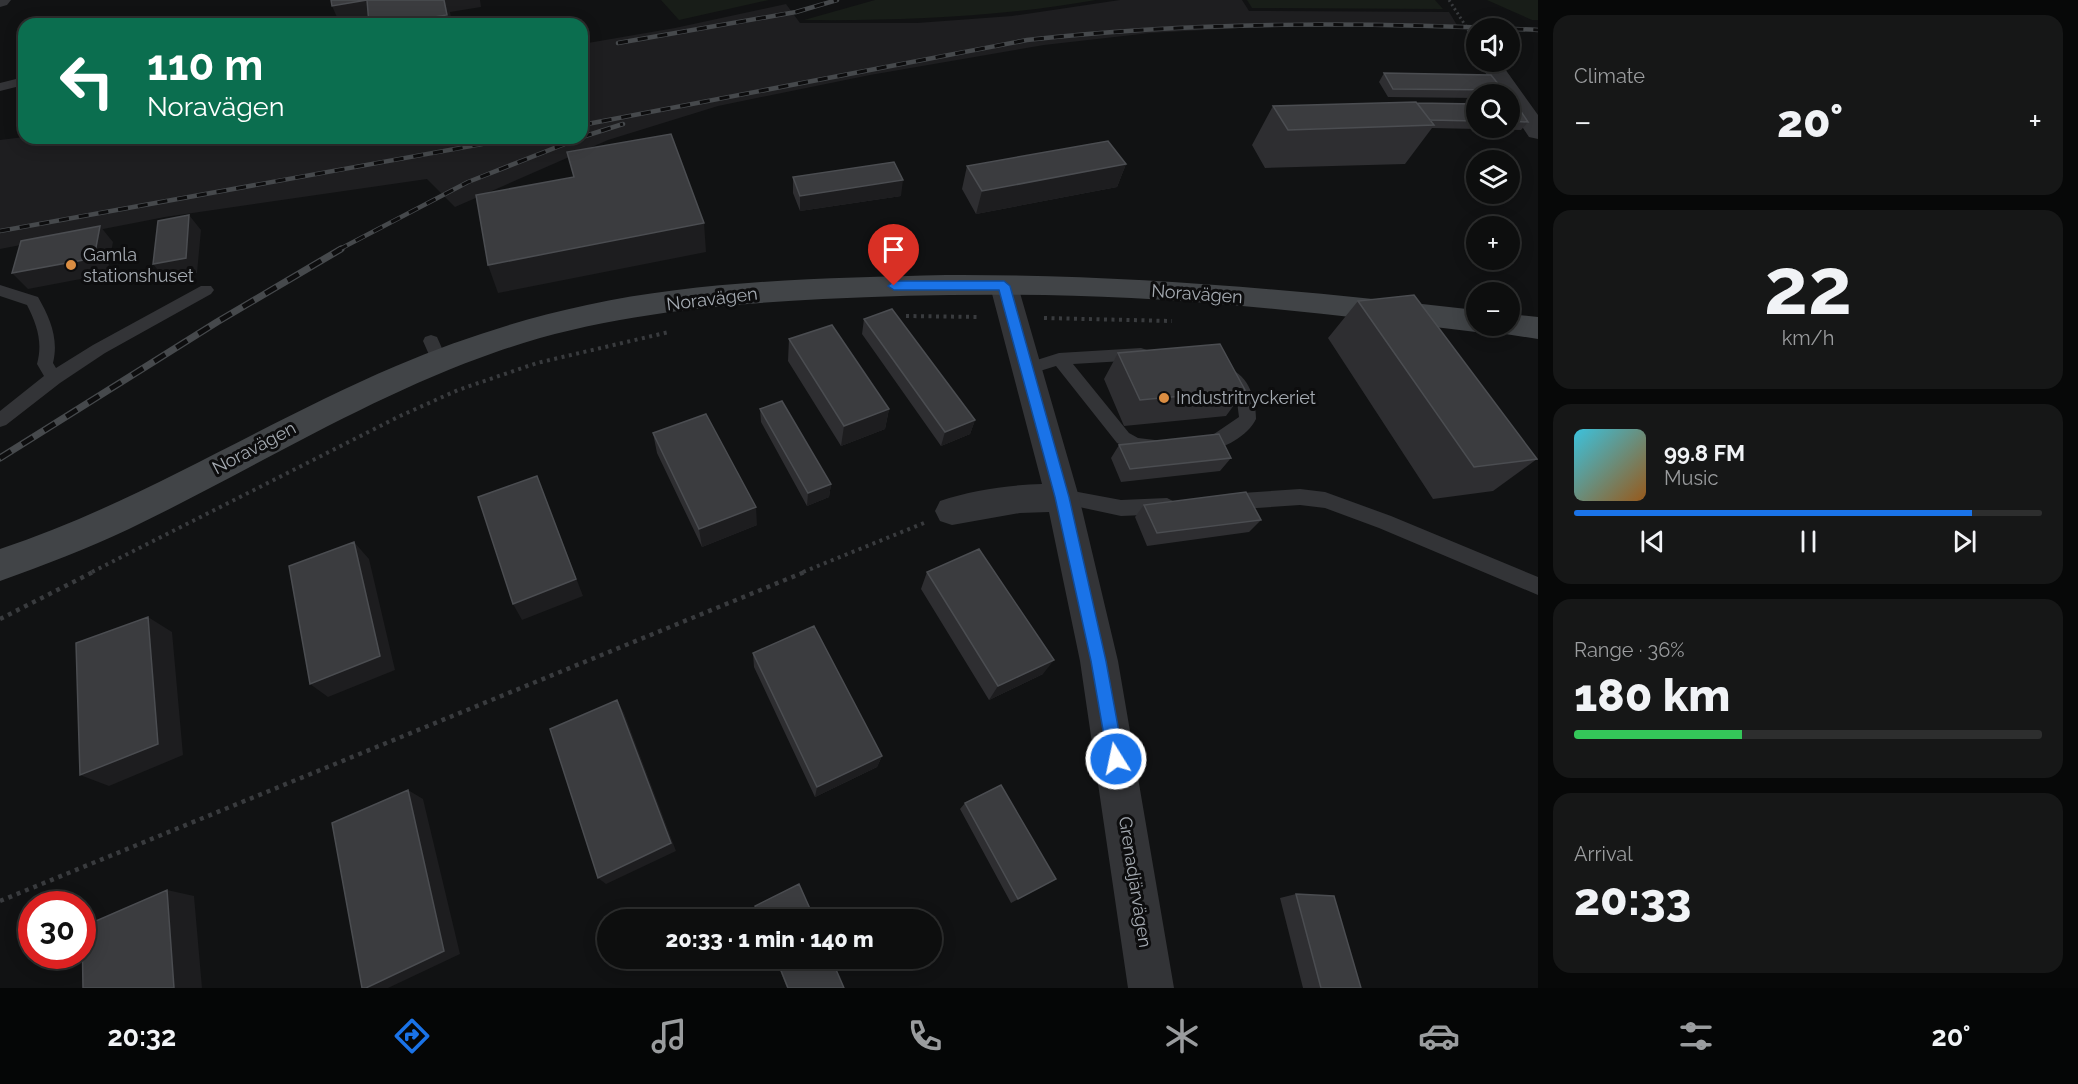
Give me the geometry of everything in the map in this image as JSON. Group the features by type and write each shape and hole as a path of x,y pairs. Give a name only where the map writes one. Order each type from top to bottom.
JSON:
{"street":[{"path":"1496,72 1538,132"},
{"name":"Noravägen","path":"0,565 46,551 133,512 366,392 435,351 565,321 620,311 714,297 878,286 1009,302 1086,286 1162,291 1466,320"},
{"name":"Grenadjärvägen","path":"1009,302 1043,364 1062,497 1099,661 1151,988"},
{"path":"1520,326 1538,328"},
{"path":"952,511 1020,499 1062,497"}],"lane":[{"path":"0,87 18,82"},
{"path":"0,420 54,378 99,349 207,290"},
{"path":"0,291 33,301 43,321 50,348 45,364 54,378"},
{"path":"1043,364 1160,354"},
{"path":"1043,364 1123,438 1136,445 1209,443 1227,437 1248,419 1246,396 1239,383 1218,366"},
{"path":"1062,497 1121,508 1180,505"},
{"path":"1204,503 1300,497 1325,500 1385,522 1538,586"}],"path":[{"path":"1449,0 1466,26"},
{"path":"901,316 1009,302 1175,321"},
{"path":"0,619 400,416 452,393 494,376 582,351 673,332"},
{"path":"0,901 952,511"}],"shaded area":[{"path":"661,0 769,0 679,20"},
{"path":"875,0 1096,0 951,17 804,20"},
{"path":"1120,0 1242,0 1249,11 1449,12 1457,25 1313,24 1150,33 1044,45 870,75 718,106 608,140 455,207 427,179 165,217 0,249 0,140 18,138 18,144 588,144 588,43 675,28 786,4 800,23 917,23 1012,16"},
{"path":"1247,0 1435,0 1443,9 1252,8"},
{"path":"1487,0 1538,0 1538,20 1532,20"}],"building":[{"path":"331,0 367,0 332,6"},
{"path":"367,0 444,0 447,15 428,18 368,18"},
{"path":"1384,73 1491,75 1498,84 1466,84 1466,90 1393,89"},
{"path":"1416,102 1434,125 1288,130 1273,106"},
{"path":"1417,103 1466,104 1466,121 1430,120"},
{"path":"1520,110 1528,122 1520,122"},
{"path":"671,134 704,223 488,265 476,195 574,177 567,152"},
{"path":"1108,141 1126,164 982,191 967,166"},
{"path":"894,162 903,180 800,196 793,177"},
{"path":"189,215 186,258 153,264 158,221"},
{"path":"100,226 94,258 12,273 21,241"},
{"path":"1414,295 1537,459 1474,467 1358,301"},
{"path":"892,309 975,420 945,432 864,319"},
{"path":"832,325 889,409 844,426 789,339"},
{"path":"1220,344 1245,390 1140,400 1118,353"},
{"path":"782,401 831,484 808,493 760,409"},
{"path":"706,414 756,507 699,529 653,433"},
{"path":"1219,434 1231,458 1130,469 1119,445"},
{"path":"537,476 576,579 513,604 478,497"},
{"path":"1246,492 1261,520 1157,533 1144,505"},
{"path":"354,542 380,656 310,684 289,566"},
{"path":"979,549 1054,660 998,686 927,572"},
{"path":"148,617 158,744 80,775 76,643"},
{"path":"814,626 882,756 817,787 753,653"},
{"path":"617,700 671,843 598,878 550,729"},
{"path":"1001,785 1056,879 1018,899 965,803"},
{"path":"408,790 444,951 362,988 332,823"},
{"path":"799,884 810,909 756,909 755,906"},
{"path":"167,890 174,988 83,988 83,969 96,969 96,921"},
{"path":"1296,894 1334,896 1361,988 1321,988"},
{"path":"780,969 836,969 844,988 788,988"}],"railway":[{"path":"618,43 796,12 837,0"},
{"path":"588,124 1027,40 1218,26 1346,25 1538,30"},
{"path":"588,135 623,124"},
{"path":"0,231 483,144"},
{"path":"338,250 468,182 565,144"},
{"path":"0,458 217,322 341,249"}],"place":[{"name":"Gamla stationshuset","path":"71,265"},
{"name":"Industritryckeriet","path":"1164,398"}],"route":[{"path":"894,286 1004,286 1062,497 1099,661 1116,759"}]}
